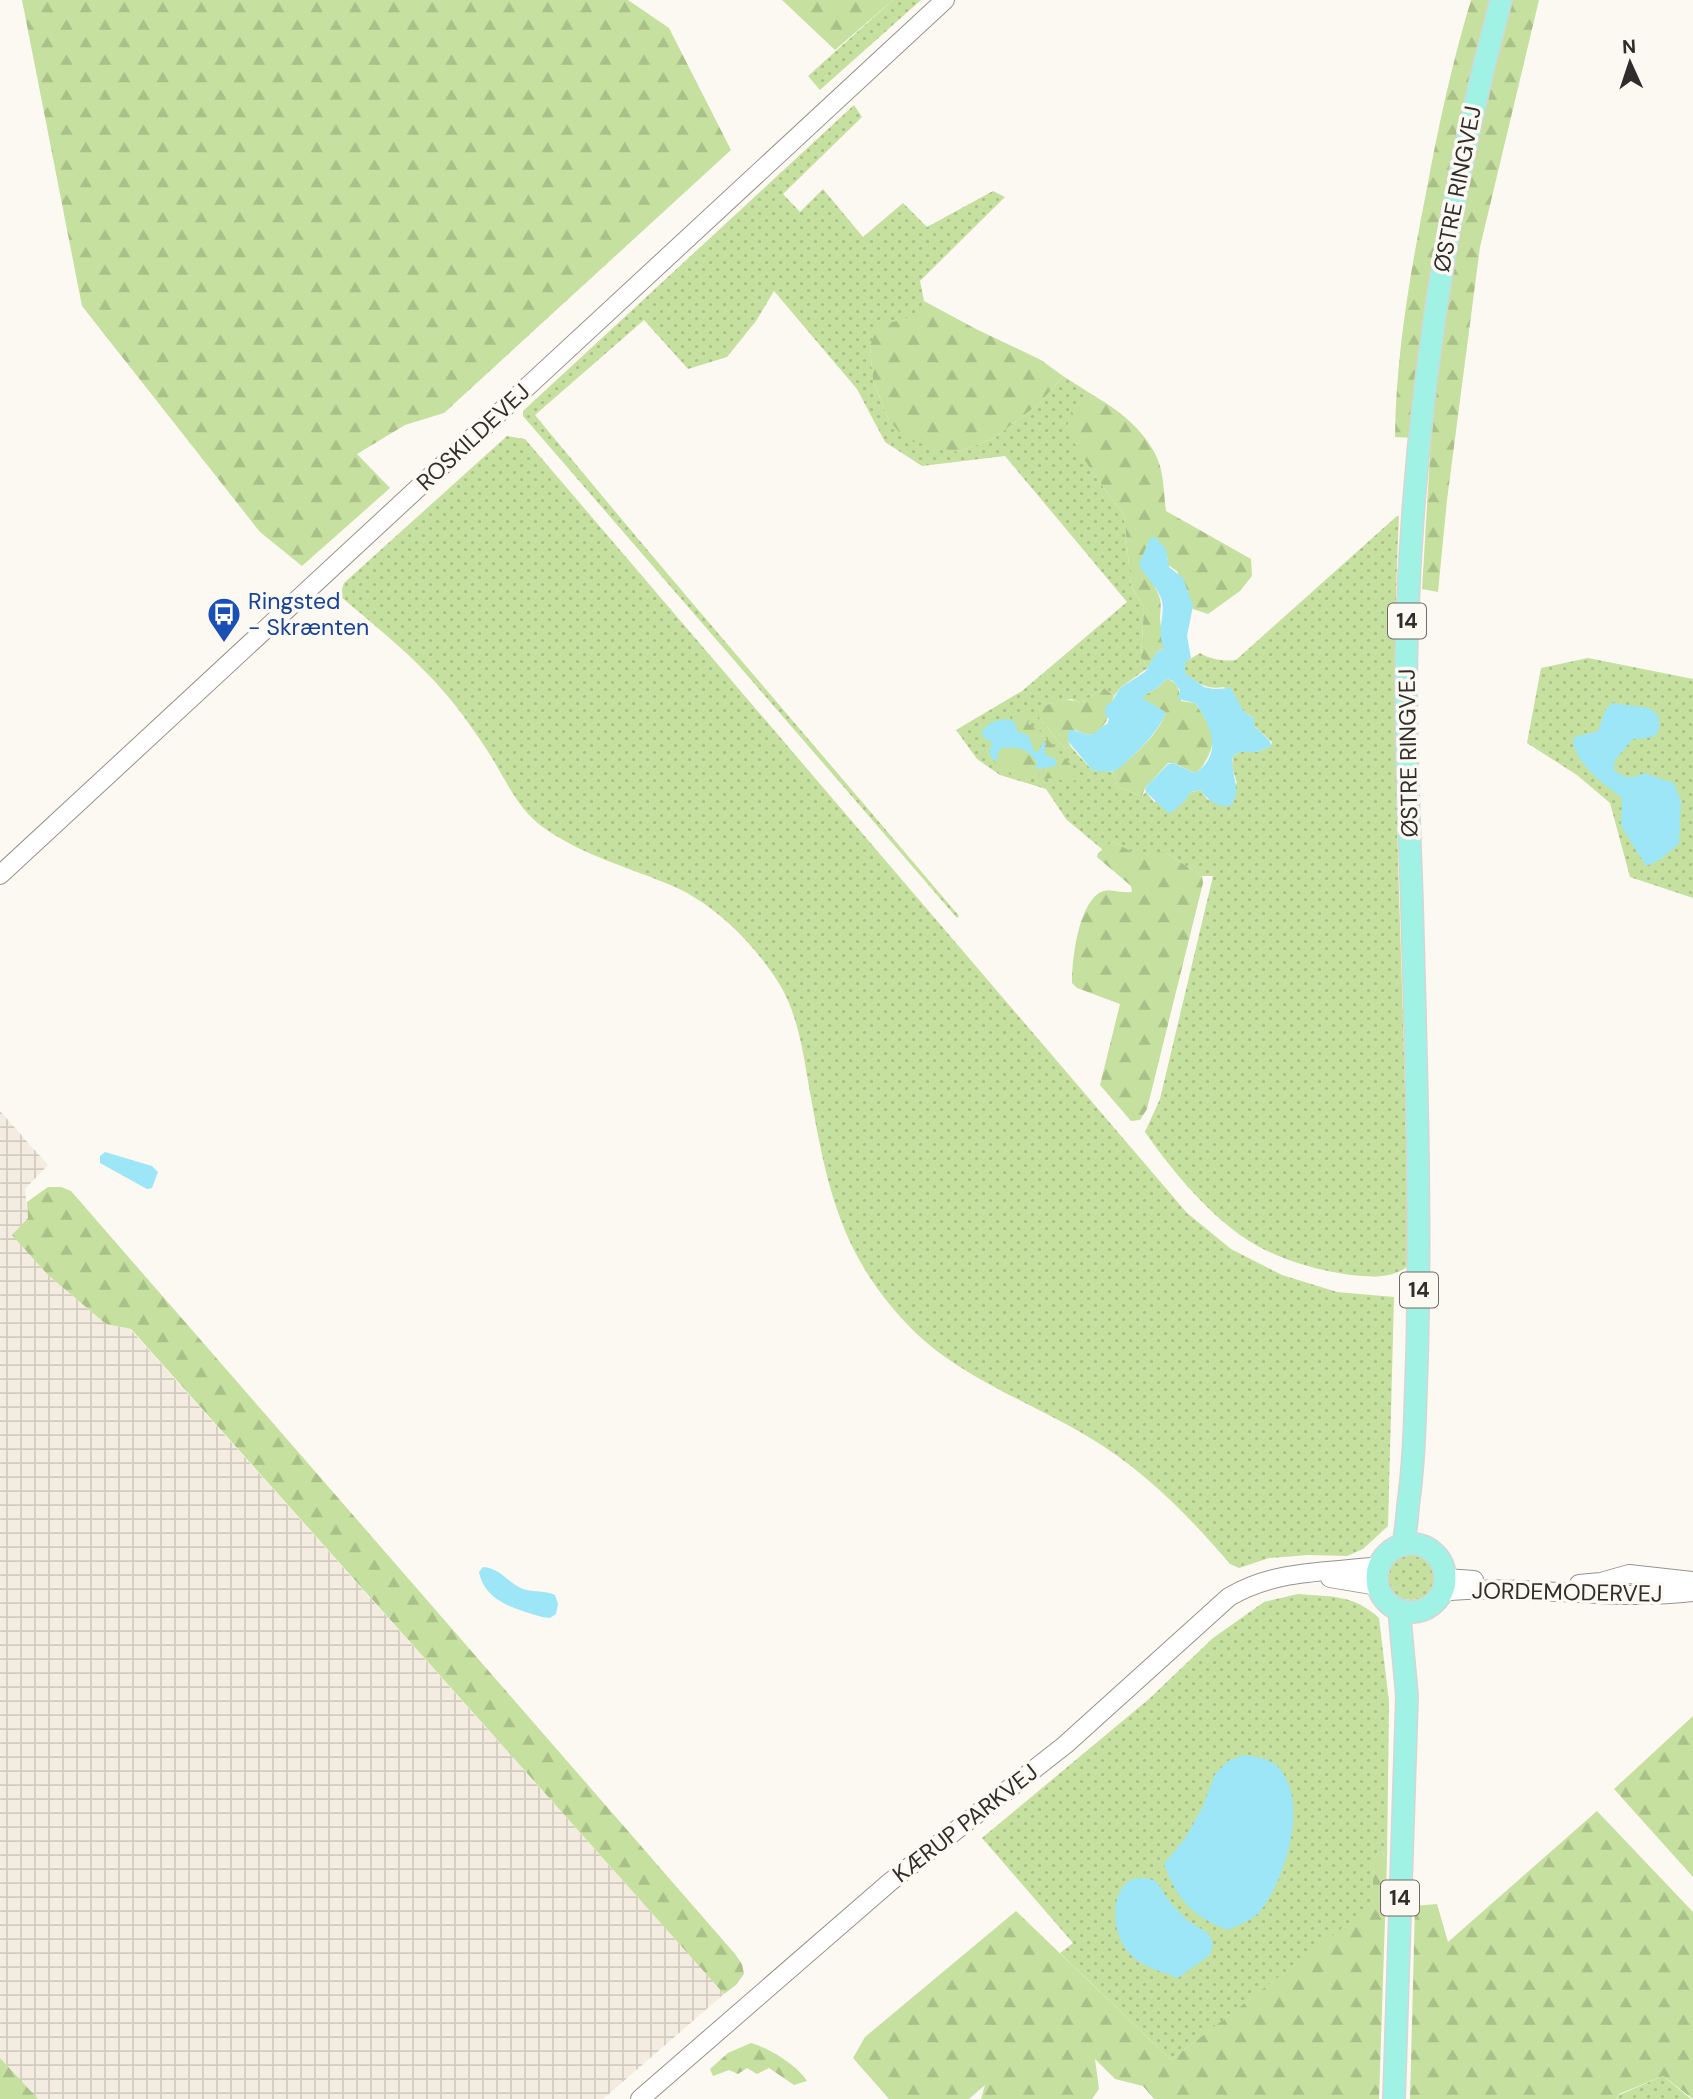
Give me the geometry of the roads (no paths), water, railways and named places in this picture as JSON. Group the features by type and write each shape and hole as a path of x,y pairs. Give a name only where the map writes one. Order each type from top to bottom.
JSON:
{"main road":[{"name":"ØSTRE RINGVEJ","path":"1413,1545 1419,1280 1417,1076 1406,725 1411,540 1420,423 1441,264 1470,122 1501,0"},
{"path":"1413,1545 1433,1552 1439,1559 1443,1585 1433,1604 1409,1610 1385,1600 1378,1576 1388,1552 1413,1545"},
{"name":"14","path":"1394,2099 1409,1610"}],"street":[{"name":"ROSKILDEVEJ","path":"0,874 945,0"},
{"name":"KÆRUP PARKVEJ","path":"640,2099 890,1882 1065,1745 1220,1604 1242,1589 1265,1579 1303,1574 1378,1576"},
{"name":"JORDEMODERVEJ","path":"1443,1585 1574,1584 1601,1582 1621,1575 1636,1574 1693,1581"},
{"name":"JORDEMODERVEJ","path":"1443,1585 1497,1590 1651,1595 1693,1592"}],"water":[{"path":"1155,537 1166,549 1169,567 1183,578 1193,606 1187,636 1191,658 1185,663 1185,673 1204,687 1231,688 1244,712 1254,718 1254,726 1272,746 1257,752 1240,752 1233,756 1236,794 1230,806 1213,803 1200,790 1191,792 1185,801 1168,813 1146,792 1145,788 1168,764 1173,763 1195,773 1204,765 1212,748 1210,730 1201,712 1195,703 1178,699 1180,690 1173,681 1167,679 1143,696 1165,712 1164,718 1144,744 1120,768 1106,772 1092,770 1068,741 1068,732 1071,730 1090,735 1107,724 1109,719 1105,715 1106,705 1111,703 1120,688 1145,672 1157,652 1164,648 1161,634 1161,598 1139,564 1150,538"},
{"path":"1613,703 1649,708 1658,715 1659,723 1655,735 1633,739 1615,760 1614,770 1632,777 1644,773 1674,783 1681,801 1679,844 1658,861 1646,866 1621,826 1622,798 1599,780 1579,758 1573,740 1575,737 1598,731 1606,709"},
{"path":"1008,719 1015,722 1018,731 1029,736 1034,751 1038,752 1043,742 1046,743 1044,750 1047,756 1056,759 1056,766 1039,769 1035,767 1037,763 1030,754 1013,748 1002,748 997,761 993,760 989,753 992,742 985,739 981,733 993,722"},
{"path":"105,1152 152,1166 158,1172 152,1188 147,1189 100,1163 100,1156"},
{"path":"483,1567 498,1572 522,1588 555,1595 558,1604 556,1614 550,1618 542,1617 503,1603 488,1591 482,1582 479,1572"},
{"path":"1244,1755 1267,1760 1279,1768 1288,1782 1293,1818 1291,1838 1280,1876 1264,1906 1248,1921 1228,1930 1205,1919 1188,1906 1175,1888 1164,1864 1186,1837 1203,1806 1215,1774 1228,1761"},
{"path":"1146,1878 1156,1881 1170,1902 1187,1920 1208,1933 1213,1944 1210,1955 1178,1978 1139,1962 1129,1953 1120,1938 1115,1909 1120,1891 1129,1881"}],"place":[{"name":"Ringsted - Skrænten","path":"224,644"}]}
